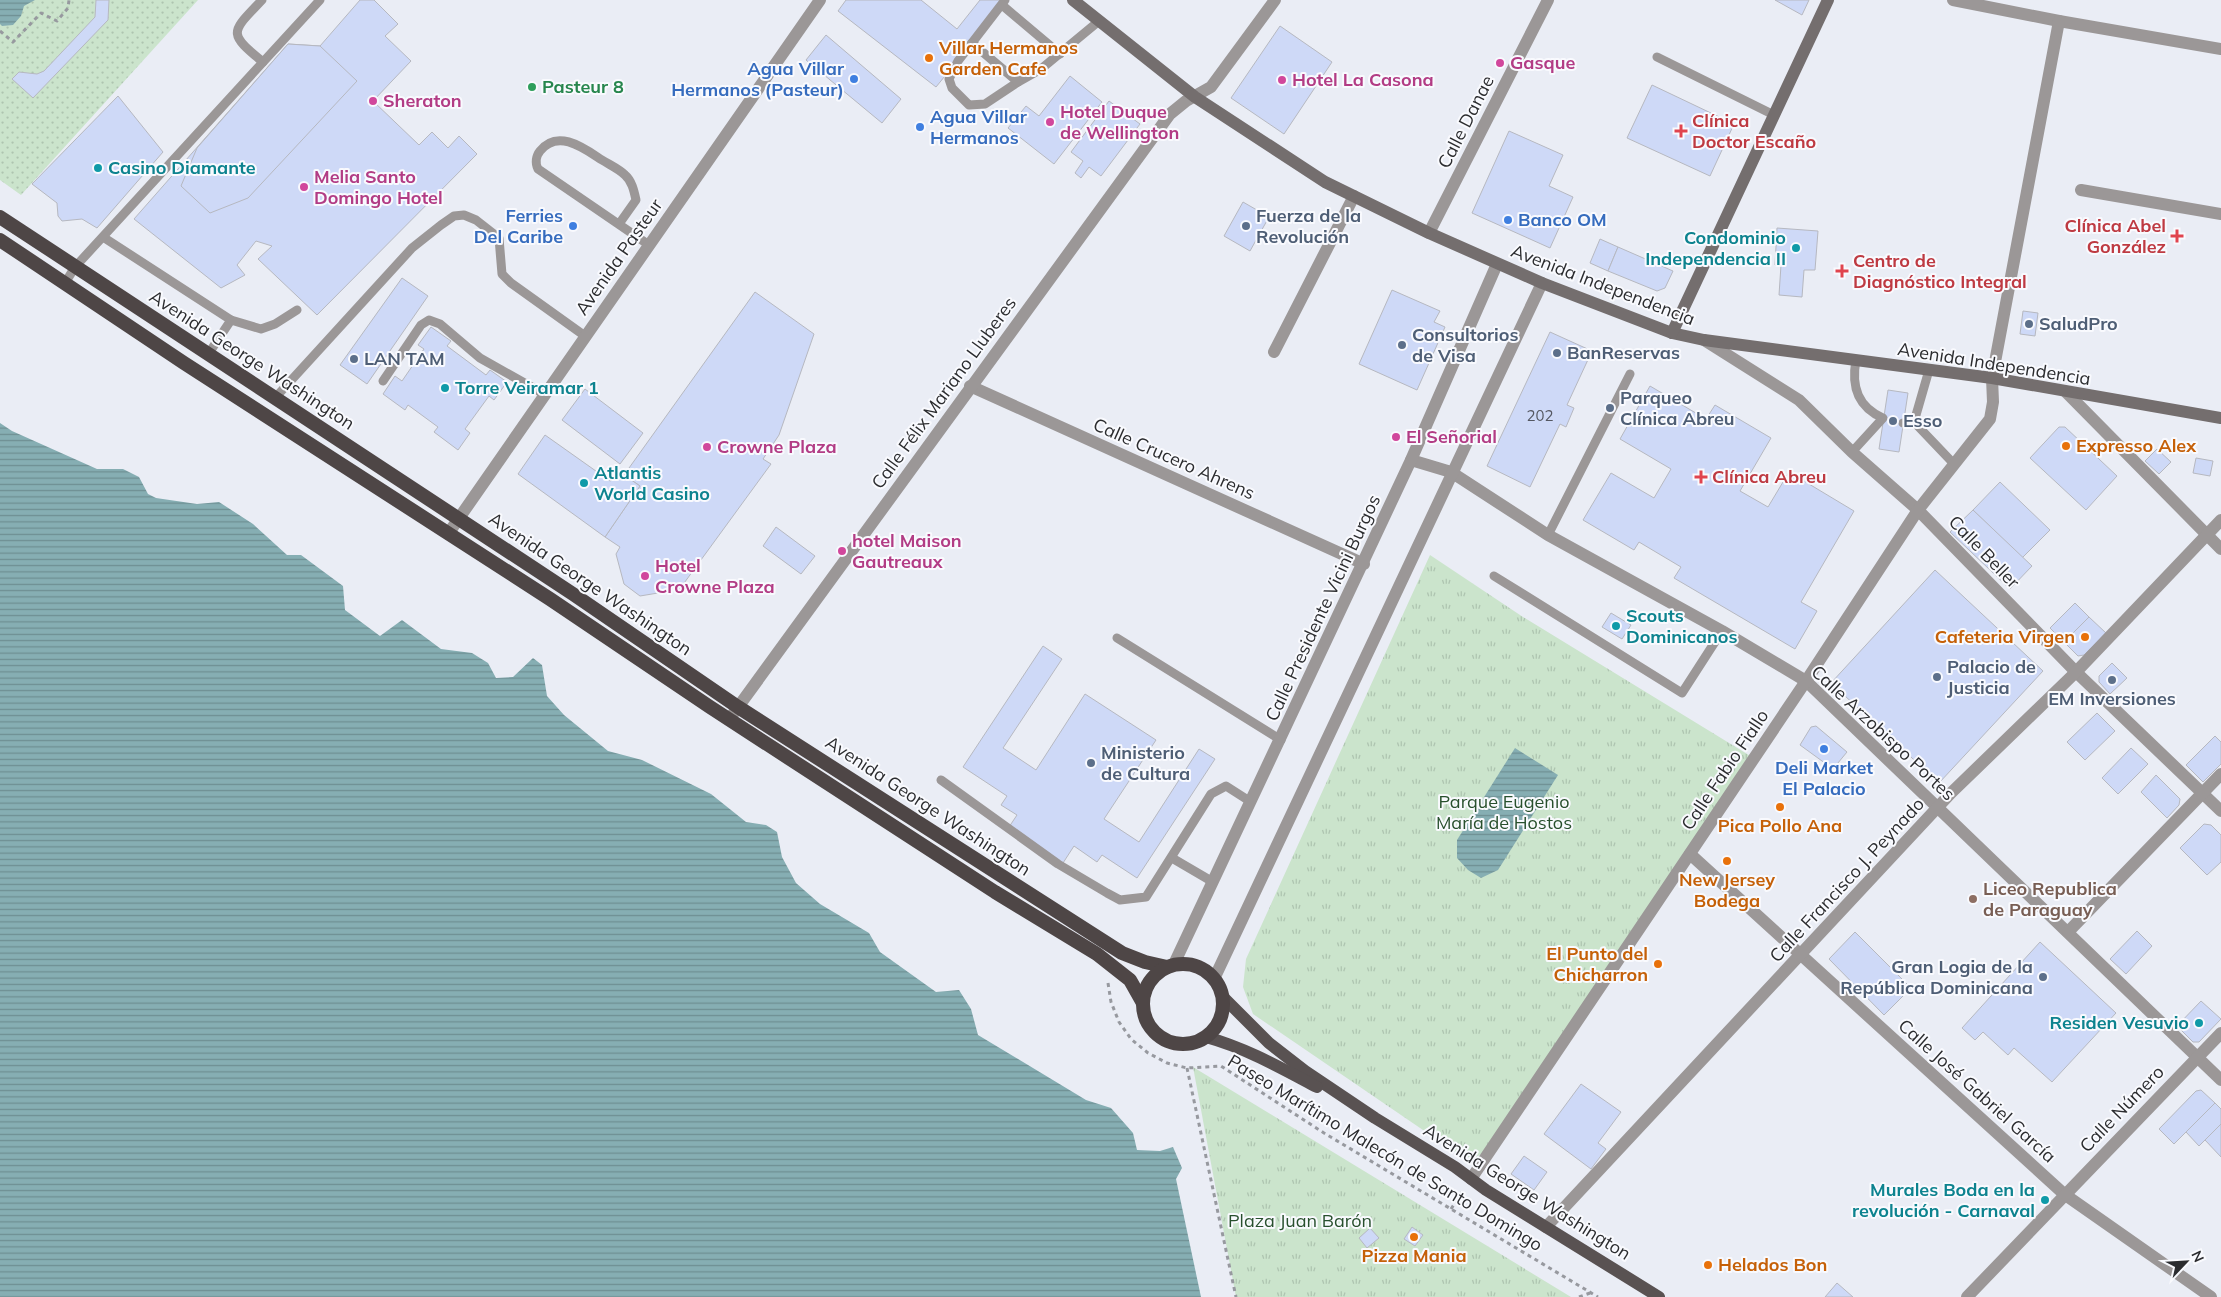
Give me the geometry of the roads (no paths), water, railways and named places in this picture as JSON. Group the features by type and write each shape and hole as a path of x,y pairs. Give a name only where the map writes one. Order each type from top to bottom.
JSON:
{"highway":[{"name":"Avenida George Washington","path":"0,217 573,594 738,707 1122,953 1145,962 1170,965"},
{"name":"Avenida George Washington","path":"0,240 729,719 987,887 1096,954 1130,980 1142,1003"},
{"path":"1183,963 1200,967 1214,979 1223,997 1223,1007 1218,1024 1206,1037 1189,1044 1178,1044 1160,1037 1147,1022 1142,1003 1149,982 1170,965 1183,963"}],"main road":[{"name":"Avenida Independencia","path":"1074,0 1195,97 1325,182 1429,233 1542,284 1672,332 1704,340 1992,378 2221,418"},
{"path":"1672,332 1828,0"},
{"name":"Avenida George Washington","path":"1223,997 1269,1043 1375,1118 1659,1297"},
{"name":"Avenida George Washington","path":"1206,1037 1232,1045 1260,1057 1375,1118"}],"street":[{"name":"Avenida Pasteur","path":"448,534 820,0"},
{"name":"Calle Félix Mariano Lluberes","path":"729,719 1170,114 1186,101 1211,88 1276,0"},
{"name":"Calle Danae","path":"1429,233 1548,0"},
{"path":"1953,0 2059,21 2221,48"},
{"name":"Calle Fabio Fiallo","path":"1471,1179 1806,682 1918,510 1990,419 1993,402 1992,378 2059,21"},
{"path":"2081,190 2221,214"},
{"path":"1274,352 1354,196"},
{"name":"Calle Presidente Vicini Burgos","path":"1170,965 1213,882 1364,564 1497,264"},
{"path":"1214,979 1396,594 1451,472 1542,284"},
{"name":"Calle Beller","path":"1704,340 1799,400 1852,452 1918,510 2076,672 2221,811"},
{"name":"Calle Crucero Ahrens","path":"970,386 1364,564"},
{"path":"2066,392 2221,549"},
{"name":"Calle Arzobispo Portes","path":"1411,460 1451,472 1548,535 1722,631 1806,682 2221,1080"},
{"name":"Calle Francisco J. Peynado","path":"1546,1227 1938,809 2076,672 2221,520"},
{"path":"2068,932 2221,774"},
{"name":"Calle José Gabriel García","path":"1690,854 2064,1194 2211,1297"},
{"name":"Calle Número","path":"1966,1297 2221,1033"},
{"path":"2216,1297 2221,1292"}],"lane":[{"path":"262,0 239,25 237,34 239,42 262,62"},
{"path":"65,283 75,267 102,237 320,0"},
{"path":"1060,54 1004,2 958,61 949,78 952,88 969,105 985,104 1041,69 1060,54 1099,21"},
{"path":"972,43 1018,82"},
{"path":"1657,57 1774,115"},
{"path":"619,224 636,200 634,188 626,176 576,143 564,140 544,146 538,154 536,164 538,169 649,245"},
{"path":"275,398 412,248 454,216 464,215 476,220 499,238 502,274 511,283 585,336"},
{"path":"102,237 231,320 261,329 275,324 297,310"},
{"path":"210,354 231,320"},
{"path":"383,381 421,325 429,320 440,324 480,358 544,394"},
{"path":"1852,452 1883,418 1870,413 1858,395 1852,378 1856,360"},
{"path":"1914,422 1930,370"},
{"path":"1548,535 1630,374"},
{"path":"1903,424 1914,422"},
{"path":"1914,422 1954,464"},
{"path":"1494,576 1682,693 1722,631"},
{"path":"1117,638 1281,740"},
{"path":"941,780 1050,859 1120,900 1146,897 1211,794 1219,788 1226,786 1251,802"},
{"path":"1172,858 1213,882"}],"water":[{"path":"0,0 35,0 24,6 21,16 13,25 2,26 0,24"},
{"path":"0,423 12,431 97,469 123,469 139,477 148,494 156,498 197,504 219,502 253,524 287,555 301,555 343,586 345,610 380,636 402,620 441,649 472,653 488,663 496,678 513,677 533,658 542,665 547,696 564,715 608,751 642,760 711,794 746,822 766,825 777,832 782,857 796,883 820,904 869,933 880,952 936,992 959,990 971,1009 978,1035 1086,1100 1111,1108 1133,1133 1137,1150 1160,1151 1173,1147 1182,1168 1176,1179 1201,1297 0,1297"},
{"path":"1515,748 1558,775 1498,870 1481,878 1468,870 1457,858 1457,840"}],"place":[{"name":"Villar Hermanos Garden Cafe","path":"929,58"},
{"name":"Gasque","path":"1500,63"},
{"name":"Agua Villar Hermanos (Pasteur)","path":"854,79"},
{"name":"Hotel La Casona","path":"1282,80"},
{"name":"Pasteur 8","path":"532,87"},
{"name":"Sheraton","path":"373,101"},
{"name":"Hotel Duque de Wellington","path":"1050,122"},
{"name":"Agua Villar Hermanos","path":"920,127"},
{"name":"Clínica Doctor Escaño","path":"1681,131"},
{"name":"Casino Diamante","path":"98,168"},
{"name":"Melia Santo Domingo Hotel","path":"304,187"},
{"name":"Banco OM","path":"1508,220"},
{"name":"Ferries Del Caribe","path":"573,226"},
{"name":"Fuerza de la Revolución","path":"1246,226"},
{"name":"Clínica Abel González","path":"2177,236"},
{"name":"Condominio Independencia II","path":"1796,248"},
{"name":"Centro de Diagnóstico Integral","path":"1842,271"},
{"name":"SaludPro","path":"2029,324"},
{"name":"Consultorios de Visa","path":"1402,345"},
{"name":"BanReservas","path":"1557,353"},
{"name":"LAN TAM","path":"354,359"},
{"name":"Torre Veiramar 1","path":"445,388"},
{"name":"Parqueo Clínica Abreu","path":"1610,408"},
{"name":"Esso","path":"1893,421"},
{"name":"El Señorial","path":"1396,437"},
{"name":"Expresso Alex","path":"2066,446"},
{"name":"Crowne Plaza","path":"707,447"},
{"name":"Clínica Abreu","path":"1701,477"},
{"name":"Atlantis World Casino","path":"584,483"},
{"name":"hotel Maison Gautreaux","path":"842,551"},
{"name":"Hotel Crowne Plaza","path":"645,576"},
{"name":"Scouts Dominicanos","path":"1616,626"},
{"name":"Cafeteria Virgen","path":"2085,637"},
{"name":"Palacio de Justicia","path":"1937,677"},
{"name":"EM Inversiones","path":"2112,680"},
{"name":"Deli Market El Palacio","path":"1824,749"},
{"name":"Ministerio de Cultura","path":"1091,763"},
{"name":"Pica Pollo Ana","path":"1780,807"},
{"name":"New Jersey Bodega","path":"1727,861"},
{"name":"Liceo Republica de Paraguay","path":"1973,899"},
{"name":"El Punto del Chicharron","path":"1658,964"},
{"name":"Gran Logia de la República Dominicana","path":"2043,977"},
{"name":"Residen Vesuvio","path":"2199,1023"},
{"name":"Murales Boda en la revolución - Carnaval","path":"2045,1200"},
{"name":"Pizza Mania","path":"1414,1237"},
{"name":"Helados Bon","path":"1708,1265"}],"park label":[{"name":"Parque Eugenio María de Hostos","path":"1504,812"},
{"name":"Plaza Juan Barón","path":"1300,1221"}]}
